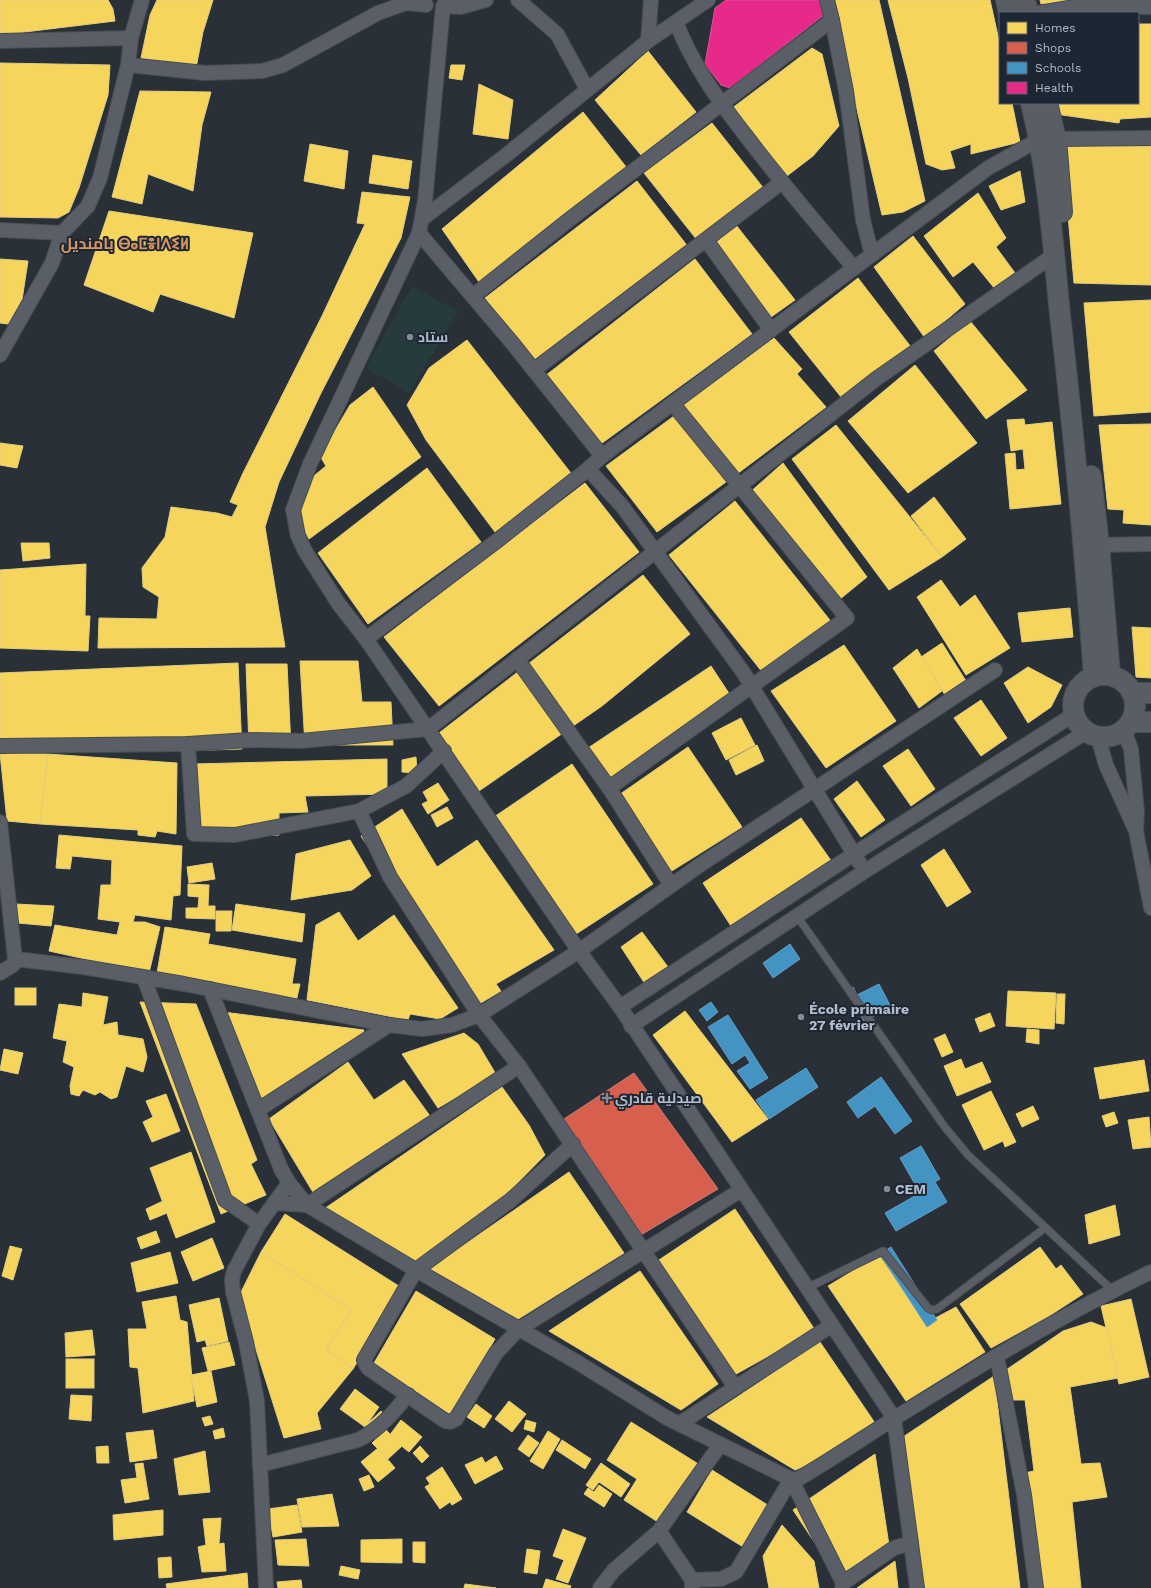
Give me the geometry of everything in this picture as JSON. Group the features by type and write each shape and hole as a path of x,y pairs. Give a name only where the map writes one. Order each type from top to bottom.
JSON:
{"street":[{"path":"0,355 52,263 62,233 88,206 100,178 128,65 131,38 142,0"},
{"path":"128,65 204,73 262,71 283,65 378,13 406,4 426,2 444,6 461,6 486,0"},
{"path":"518,0 557,34 587,89"},
{"path":"648,41 651,0"},
{"path":"421,226 587,89 648,41 708,0"},
{"path":"827,0 846,91 863,220 872,255"},
{"path":"1006,0 1009,12"},
{"path":"1025,0 1028,12"},
{"path":"444,6 425,201 421,226 310,464 293,510 298,536 305,551 338,603 366,639 444,751 579,951 620,1007 631,1026 894,1418 917,1588"},
{"path":"1045,12 1080,6 1151,8"},
{"path":"473,296 570,219 832,20"},
{"path":"676,22 683,40 700,73 722,105 782,182 854,268"},
{"path":"0,41 131,38"},
{"path":"1031,104 1048,139 1065,238 1099,545 1102,675"},
{"path":"1047,104 1054,255 1075,451 1102,675"},
{"path":"366,639 498,540 588,469 602,456 988,168 1048,139 1151,138"},
{"path":"534,370 782,182"},
{"path":"421,226 473,296 602,456"},
{"path":"0,230 62,233"},
{"path":"706,240 770,330"},
{"path":"0,746 188,744 249,740 301,741 428,729 655,550 876,379 1054,255"},
{"path":"609,788 847,618 673,404"},
{"path":"588,469 622,506 655,550 751,687 865,871"},
{"path":"1099,545 1151,544"},
{"path":"517,659 609,788 671,886"},
{"path":"15,959 83,968 210,989 389,1025 422,1029 452,1025 479,1015 579,951 671,886 995,670"},
{"path":"1136,831 1137,812 1131,749 1135,725 1135,706 1141,693 1129,687 1121,680 1102,675 1082,683 1076,692 1072,704 1073,715 1078,725 1092,735 1136,831 1151,908"},
{"path":"620,1007 854,854 1073,715"},
{"path":"631,1026 865,871 1092,735 1114,736 1135,725"},
{"path":"188,744 194,834 235,835 359,811 406,786 444,751"},
{"path":"359,811 390,876 479,1015 519,1066 573,1144 643,1252 735,1387"},
{"path":"0,822 15,959 13,965 0,973"},
{"path":"144,978 225,1200 259,1224"},
{"path":"210,989 281,1169 289,1183 308,1205 416,1270 577,1362 679,1424 791,1479 798,1479 833,1459 894,1418 1091,1301 1151,1272"},
{"path":"258,1110 389,1025"},
{"path":"274,1204 308,1205 519,1066"},
{"path":"573,1144 511,1200 416,1270 364,1360 369,1368 445,1421 450,1422 456,1419 496,1353 518,1329 741,1190"},
{"path":"266,1588 257,1401 246,1342 233,1292 232,1280 234,1271 259,1224 289,1183"},
{"path":"679,1424 832,1325"},
{"path":"997,1357 1024,1495 1036,1588"},
{"path":"260,1464 358,1440 372,1433 391,1416 408,1395"},
{"path":"600,1588 614,1570 659,1531 720,1445"},
{"path":"659,1531 692,1584 721,1580 736,1572 791,1479"},
{"path":"791,1479 842,1586 894,1548 911,1543"}],"lane":[{"path":"797,916 944,1126 968,1155 1112,1290"},
{"path":"807,1288 883,1251 928,1308 932,1310 937,1308 1013,1253 1045,1228"}],"green space":[{"path":"412,286 458,312 409,393 366,368"}],"building: Homes":[{"path":"0,0 108,0 113,9 115,21 0,35"},
{"path":"157,0 213,0 203,32 196,68 141,58 150,15"},
{"path":"831,0 879,0 925,201 903,212 882,215"},
{"path":"888,0 990,0 999,40 999,104 1012,104 1020,142 971,154 971,144 950,151 955,168 942,170 926,164 908,78"},
{"path":"1040,0 1081,0 1041,4"},
{"path":"1139,24 1151,24 1151,117 1120,119 1119,123 1055,114 1052,104 1139,104"},
{"path":"812,48 822,54 839,126 813,156 783,179 731,109"},
{"path":"648,51 696,112 641,155 595,100"},
{"path":"0,63 110,65 108,95 79,188 69,212 58,218 0,217"},
{"path":"451,65 465,65 462,80 449,78"},
{"path":"479,84 513,100 508,139 473,134"},
{"path":"140,91 211,92 202,125 193,191 148,174 142,204 112,197"},
{"path":"583,112 627,168 479,282 442,229"},
{"path":"712,123 765,190 697,240 644,173"},
{"path":"310,144 348,151 344,189 304,181"},
{"path":"1151,146 1151,285 1074,283 1062,147"},
{"path":"373,155 412,161 408,189 369,183"},
{"path":"1020,171 1025,202 1001,210 989,186"},
{"path":"637,181 689,248 534,361 485,298"},
{"path":"362,192 410,197 401,238 321,393 279,482 265,527 285,647 98,648 99,618 157,619 159,597 143,587 142,568 165,537 171,507 217,513 232,517 238,505 230,502 243,473 322,316 365,224 357,223"},
{"path":"978,193 1006,238 996,247 1015,273 995,289 973,262 953,277 924,236"},
{"path":"109,211 253,233 234,318 160,294 153,312 84,285"},
{"path":"736,225 795,300 771,317 714,244"},
{"path":"913,236 965,304 925,338 874,267"},
{"path":"0,259 28,261 22,300 8,324 0,323"},
{"path":"695,259 752,334 598,446 545,376"},
{"path":"858,278 911,347 841,397 789,332"},
{"path":"1151,300 1151,412 1094,416 1084,303"},
{"path":"970,321 1027,390 986,419 934,351"},
{"path":"774,338 802,369 797,374 826,407 733,477 681,407"},
{"path":"467,340 574,477 495,532 426,440 407,405 429,368"},
{"path":"915,365 977,443 908,493 848,421"},
{"path":"373,387 421,457 309,539 296,515 304,484 326,466 320,456 350,405"},
{"path":"674,416 726,482 657,532 606,466"},
{"path":"1024,419 1025,425 1052,422 1061,504 1010,509 1005,454 1015,453 1016,470 1025,469 1023,449 1011,451 1007,420"},
{"path":"1151,424 1151,525 1123,523 1124,510 1108,509 1099,425"},
{"path":"836,425 942,557 889,590 792,459"},
{"path":"0,443 23,446 17,468 0,465"},
{"path":"783,463 867,577 834,604 748,494"},
{"path":"427,468 481,542 368,624 318,553"},
{"path":"585,483 639,552 439,706 384,637"},
{"path":"934,497 966,539 942,557 911,516"},
{"path":"735,501 833,624 763,673 669,555"},
{"path":"21,543 49,543 50,558 23,561"},
{"path":"86,564 85,616 90,616 88,651 0,648 0,570"},
{"path":"643,575 690,634 602,706 479,791 439,733"},
{"path":"941,580 960,607 975,595 1010,648 966,675 917,597"},
{"path":"1070,608 1073,637 1022,642 1018,613"},
{"path":"1132,627 1151,628 1151,678 1136,677"},
{"path":"942,643 966,681 945,695 921,657"},
{"path":"844,645 896,721 826,768 771,691"},
{"path":"917,649 942,691 919,708 893,668"},
{"path":"300,661 358,661 362,702 391,702 393,745 305,745"},
{"path":"238,663 242,749 209,750 0,742 0,673"},
{"path":"246,664 287,664 291,747 249,747"},
{"path":"711,666 732,698 607,784 585,750"},
{"path":"1028,667 1062,685 1051,707 1028,723 1004,683"},
{"path":"981,700 1007,738 981,756 954,718"},
{"path":"741,718 755,745 726,760 712,733"},
{"path":"757,745 764,761 736,775 729,760"},
{"path":"688,747 742,827 667,874 616,797"},
{"path":"908,749 935,789 911,806 883,766"},
{"path":"0,753 48,754 40,824 7,821"},
{"path":"48,754 177,763 176,834 157,831 155,837 138,835 138,830 40,824"},
{"path":"416,757 417,773 402,772 402,760"},
{"path":"387,759 387,794 305,796 308,812 279,813 279,835 195,838 193,764"},
{"path":"572,764 653,884 573,936 494,817"},
{"path":"857,781 885,820 861,837 834,799"},
{"path":"438,783 449,800 428,814 422,804 428,801 423,792"},
{"path":"447,807 453,818 437,827 431,815"},
{"path":"402,809 437,867 477,840 554,950 496,984 501,991 474,1007 361,836"},
{"path":"801,818 832,862 731,926 703,883"},
{"path":"59,835 182,846 180,895 173,896 171,920 135,915 133,922 145,922 160,927 149,973 49,951 55,925 117,935 120,922 98,919 101,885 111,885 112,860 72,856 70,869 56,868"},
{"path":"350,840 371,876 352,890 291,900 296,854"},
{"path":"944,849 971,892 947,907 921,865"},
{"path":"212,863 215,879 189,883 187,867"},
{"path":"188,884 209,885 208,906 215,906 215,919 186,918 186,908 198,908 199,897 188,896"},
{"path":"16,904 54,906 51,926 18,923"},
{"path":"236,904 305,914 302,942 232,930"},
{"path":"216,911 232,911 231,931 216,931"},
{"path":"339,912 358,941 394,915 458,1008 440,1019 410,1014 408,1020 307,1000 316,925"},
{"path":"165,927 210,934 208,944 296,959 292,984 300,984 296,1002 157,973"},
{"path":"642,932 671,971 647,987 621,947"},
{"path":"15,988 36,988 36,1005 15,1005"},
{"path":"1008,991 1056,993 1054,1029 1006,1026"},
{"path":"83,993 108,997 103,1025 117,1022 118,1035 143,1039 147,1057 143,1072 126,1066 117,1097 111,1099 100,1092 95,1095 83,1090 79,1096 71,1094 70,1086 74,1067 63,1062 67,1041 53,1038 59,1004 82,1007"},
{"path":"1057,994 1065,994 1064,1024 1056,1023"},
{"path":"140,1002 196,1004 257,1160 251,1164 266,1195 221,1214"},
{"path":"685,1011 768,1119 732,1142 653,1035"},
{"path":"223,1012 364,1030 361,1037 262,1106"},
{"path":"990,1013 995,1026 980,1032 975,1019"},
{"path":"1027,1029 1039,1030 1039,1044 1026,1042"},
{"path":"464,1033 478,1044 497,1076 475,1091 474,1087 438,1108 402,1054"},
{"path":"945,1034 953,1052 942,1057 934,1039"},
{"path":"4,1049 23,1053 18,1074 0,1070"},
{"path":"961,1059 965,1069 982,1062 991,1082 957,1096 944,1066"},
{"path":"1144,1060 1149,1091 1100,1099 1094,1068"},
{"path":"348,1062 374,1100 404,1080 430,1116 314,1194 269,1119"},
{"path":"502,1087 529,1125 545,1155 493,1208 417,1262 324,1209"},
{"path":"991,1091 1016,1142 1005,1147 1003,1141 984,1150 962,1105"},
{"path":"166,1094 180,1131 152,1142 143,1122 153,1117 146,1101"},
{"path":"1033,1106 1039,1119 1022,1127 1016,1114"},
{"path":"1114,1112 1118,1123 1106,1127 1102,1116"},
{"path":"1149,1117 1151,1147 1133,1149 1128,1120"},
{"path":"191,1152 215,1222 176,1238 150,1168"},
{"path":"569,1172 624,1253 515,1321 428,1270"},
{"path":"163,1201 167,1213 150,1220 146,1209"},
{"path":"1115,1205 1120,1235 1089,1244 1085,1215"},
{"path":"735,1209 815,1330 729,1378 653,1264"},
{"path":"285,1214 402,1288 353,1369 326,1350 351,1310 261,1252"},
{"path":"156,1231 160,1242 141,1249 137,1238"},
{"path":"212,1238 224,1268 193,1281 181,1252"},
{"path":"10,1246 22,1249 13,1280 2,1276"},
{"path":"1040,1247 1056,1269 1061,1265 1083,1294 1049,1316 991,1348 960,1304"},
{"path":"170,1252 178,1283 137,1292 131,1263"},
{"path":"261,1252 351,1310 326,1350 353,1369 317,1413 321,1429 284,1438 239,1296"},
{"path":"879,1255 926,1323 956,1307 985,1352 906,1401 828,1286"},
{"path":"640,1271 718,1384 681,1410 549,1331"},
{"path":"416,1291 495,1339 450,1414 374,1363"},
{"path":"176,1296 180,1320 187,1322 194,1401 143,1413 138,1368 130,1367 128,1329 147,1329 142,1302"},
{"path":"219,1298 228,1341 207,1346 205,1340 197,1342 189,1305"},
{"path":"1131,1299 1149,1377 1119,1384 1101,1306"},
{"path":"1091,1322 1107,1328 1118,1378 1070,1387 1081,1464 1100,1463 1107,1497 1072,1502 1081,1588 1033,1588 1019,1474 1034,1471 1025,1400 1010,1400 1006,1370 1063,1331"},
{"path":"92,1330 95,1355 66,1357 65,1333"},
{"path":"229,1342 235,1365 208,1371 202,1348"},
{"path":"820,1342 875,1423 836,1454 795,1470 707,1417"},
{"path":"66,1359 94,1359 94,1388 66,1388"},
{"path":"211,1371 217,1402 197,1407 191,1375"},
{"path":"994,1376 1020,1588 923,1588 903,1437"},
{"path":"355,1389 379,1407 365,1427 340,1409"},
{"path":"71,1395 92,1396 91,1421 69,1419"},
{"path":"509,1401 526,1414 512,1432 495,1419"},
{"path":"476,1404 492,1416 484,1428 467,1417"},
{"path":"381,1411 390,1420 373,1435 365,1426"},
{"path":"210,1416 213,1424 205,1426 202,1418"},
{"path":"401,1420 422,1437 409,1452 389,1436"},
{"path":"526,1420 536,1423 534,1432 524,1429"},
{"path":"631,1422 700,1465 661,1524 624,1500 637,1479 607,1460"},
{"path":"223,1428 225,1437 215,1439 213,1431"},
{"path":"153,1430 157,1458 130,1462 126,1433"},
{"path":"386,1430 402,1446 388,1459 372,1443"},
{"path":"548,1431 560,1439 543,1469 530,1461"},
{"path":"528,1435 539,1443 529,1457 518,1449"},
{"path":"562,1440 591,1459 585,1469 556,1450"},
{"path":"108,1446 109,1463 97,1463 96,1447"},
{"path":"420,1446 429,1456 422,1463 413,1453"},
{"path":"378,1448 395,1468 378,1482 361,1462"},
{"path":"205,1451 210,1492 179,1495 174,1459"},
{"path":"875,1454 889,1545 837,1576 793,1510"},
{"path":"496,1456 503,1469 475,1484 465,1465 482,1457 485,1463"},
{"path":"143,1463 149,1499 125,1503 121,1480 137,1478 135,1464"},
{"path":"601,1463 630,1484 621,1497 599,1482 593,1490 586,1485"},
{"path":"442,1467 462,1499 452,1505 450,1502 440,1509 425,1487 430,1484 426,1478"},
{"path":"712,1470 774,1509 748,1550 687,1512"},
{"path":"369,1475 374,1487 364,1491 359,1479"},
{"path":"599,1485 612,1494 604,1507 584,1494 588,1488 594,1492"},
{"path":"332,1494 339,1526 302,1527 297,1499"},
{"path":"297,1505 302,1532 273,1537 268,1509"},
{"path":"163,1510 163,1535 114,1540 113,1515"},
{"path":"221,1518 219,1544 224,1543 226,1571 202,1572 198,1547 206,1545 203,1519"},
{"path":"782,1525 814,1561 819,1588 769,1588 763,1556"},
{"path":"563,1529 586,1538 568,1583 556,1579 564,1560 553,1556"},
{"path":"306,1539 309,1566 278,1565 275,1540"},
{"path":"402,1539 402,1563 361,1562 361,1540"},
{"path":"413,1542 425,1542 425,1563 413,1562"},
{"path":"527,1549 540,1551 537,1574 524,1572"},
{"path":"171,1557 172,1577 159,1578 158,1558"},
{"path":"895,1561 898,1588 857,1588"},
{"path":"341,1566 360,1570 358,1579 339,1575"},
{"path":"247,1573 248,1588 167,1588 166,1584"},
{"path":"546,1579 571,1586 570,1588 543,1588"},
{"path":"301,1580 302,1588 278,1588 277,1582"},
{"path":"465,1584 496,1588 464,1588"}],"building: Shops":[{"path":"634,1073 718,1189 639,1236 564,1119"}],"building: Schools":[{"path":"790,944 800,959 773,978 763,963"},
{"path":"879,984 891,1007 864,1021 848,990 853,987 857,995"},
{"path":"711,1002 718,1012 707,1021 699,1010"},
{"path":"728,1015 768,1078 750,1089 737,1071 750,1063 745,1055 732,1064 708,1027"},
{"path":"806,1068 818,1087 769,1119 756,1100"},
{"path":"881,1077 912,1121 895,1134 875,1106 858,1118 847,1102"},
{"path":"921,1146 940,1179 935,1182 947,1202 896,1231 885,1213 920,1193 900,1158"},
{"path":"891,1247 937,1320 927,1327 880,1254"}],"building: Health":[{"path":"726,0 821,0 825,14 730,88 721,85 705,64 715,8"}],"place":[{"name":"ستاد","path":"410,337"},
{"name":"École primaire 27 février","path":"801,1017"},
{"name":"صيدلية قادري","path":"607,1098"},
{"name":"CEM","path":"887,1189"}],"district":[{"name":"بامنديل ⴱⴰⵎⴻⵏⴷⵉⵍ","path":"125,243"}]}
